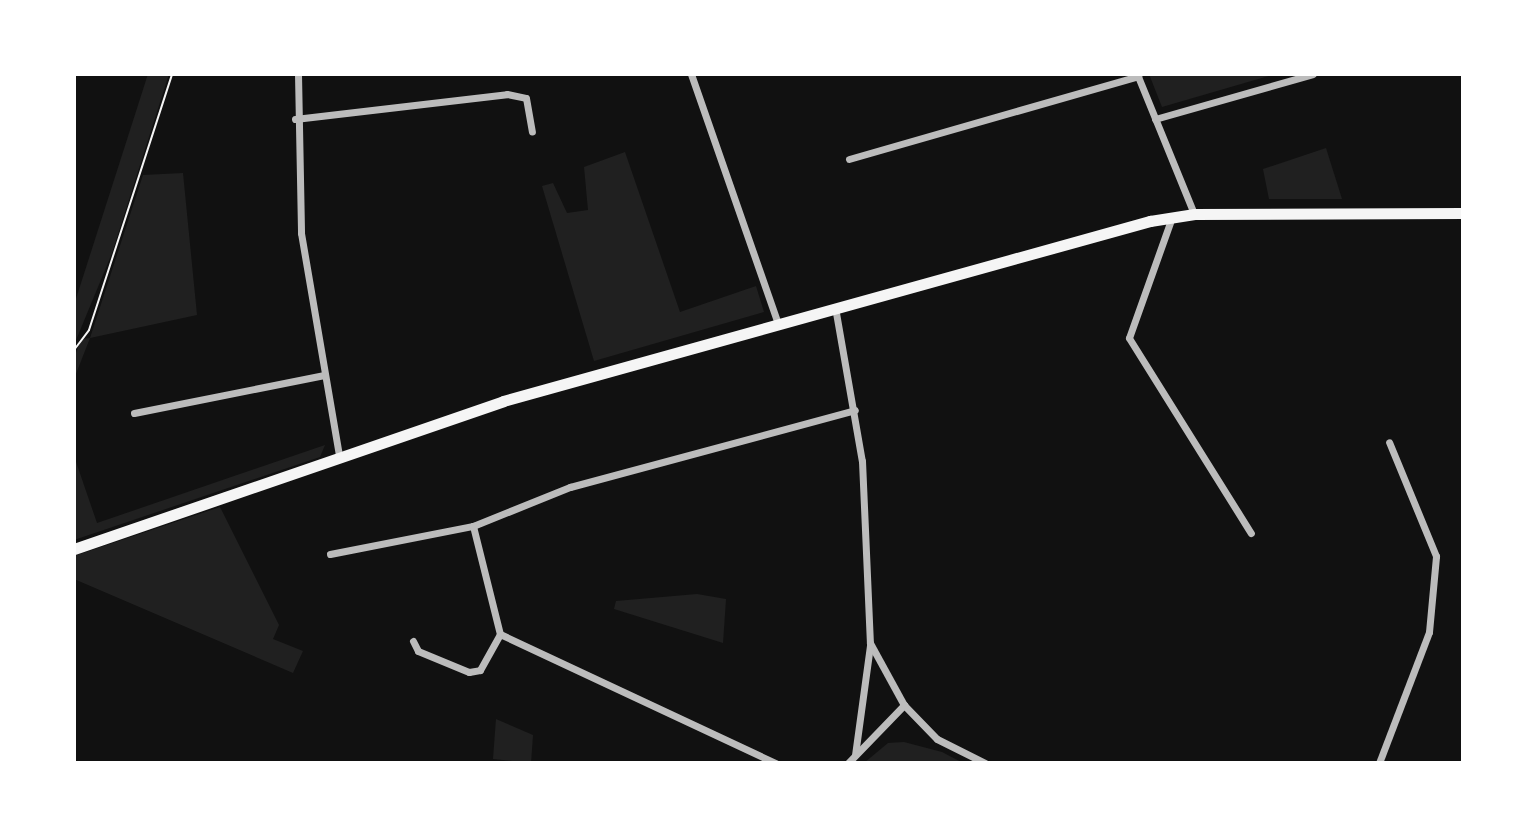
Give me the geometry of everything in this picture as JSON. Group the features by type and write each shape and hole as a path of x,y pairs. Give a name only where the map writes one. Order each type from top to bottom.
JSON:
{"main road":[{"path":"74,549 339,456 777,321 1172,217 1194,214 1463,213"}],"street":[{"path":"298,74 295,119 301,233 339,456"},
{"path":"691,74 777,321"},
{"path":"1155,119 1313,74"},
{"path":"849,159 1137,75 1194,214"},
{"path":"295,119 507,94 526,98 532,131"},
{"path":"1172,217 1129,338 1251,533"},
{"path":"835,307 855,410 870,643 855,755"},
{"path":"134,413 324,375"},
{"path":"330,554 473,526 570,487 855,410"},
{"path":"1379,763 1429,632 1436,556 1389,442"},
{"path":"413,641 418,651 469,672 480,670 500,634 473,526"},
{"path":"500,634 776,763"},
{"path":"870,643 904,705 937,739 985,763"},
{"path":"848,763 904,705"}],"path":[{"path":"74,350 89,330 172,74"}],"shaded area":[{"path":"148,74 169,74 112,253 74,345 74,305"},
{"path":"1149,74 1272,74 1272,75 1162,107"},
{"path":"1326,148 1342,199 1269,199 1263,169"},
{"path":"625,152 680,312 756,286 764,312 594,361 542,186 553,183 567,213 588,210 584,167"},
{"path":"183,173 197,315 90,338 143,175"},
{"path":"90,338 74,379 74,358 81,339"},
{"path":"325,445 320,457 74,540 74,456 97,523"},
{"path":"220,507 279,625 273,639 303,651 293,673 74,579 74,556"},
{"path":"697,594 726,599 723,643 614,609 616,601"},
{"path":"496,719 533,735 531,763 493,759"},
{"path":"904,742 942,752 963,763 864,763 888,743"}]}
